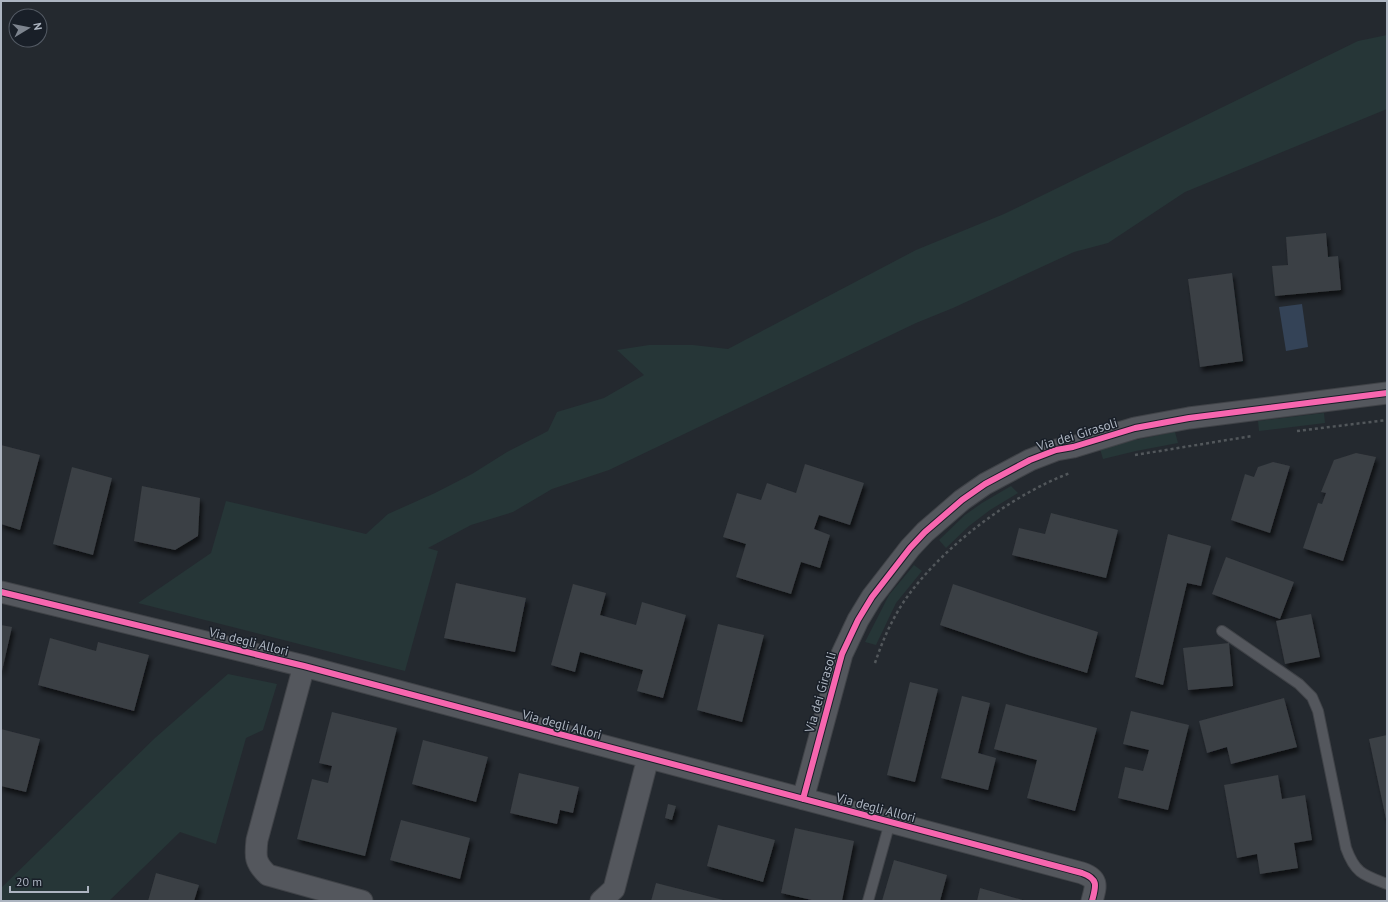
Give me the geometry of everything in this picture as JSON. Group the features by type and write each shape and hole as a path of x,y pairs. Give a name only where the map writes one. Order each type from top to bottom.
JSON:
{"street":[{"name":"Via dei Girasoli","path":"803,799 842,654 858,620 872,598 910,548 925,532 962,500 985,484 1030,460 1056,450 1073,447 1135,428 1189,418 1387,394"},
{"name":"Via degli Allori","path":"1,592 304,666 1090,875 1094,879 1095,884 1092,901"},
{"name":"Via degli Allori","path":"304,666 258,840 257,861 268,875 362,901"},
{"path":"601,901 614,889 648,758"}],"lane":[{"path":"1222,631 1299,684 1312,697 1318,711 1346,848 1351,861 1358,870 1387,884"},
{"path":"868,901 890,822"}],"path":[{"path":"1294,431 1387,420"},
{"path":"1127,456 1256,436"},
{"path":"875,664 882,642 892,621 909,594 942,558 975,528 1006,506 1044,484 1075,472"}],"shaded area":[{"path":"1387,35 1387,109 1185,192 1108,243 1074,252 953,308 916,323 609,470 552,489 513,512 471,525 428,548 438,551 405,671 138,603 211,553 226,501 366,534 388,514 435,493 472,474 507,452 548,431 557,412 604,398 644,375 617,350 649,345 693,345 728,349 916,250 1004,214 1358,41"},
{"path":"1324,413 1325,423 1259,431 1258,421"},
{"path":"1175,432 1178,443 1103,459 1100,449 1135,440"},
{"path":"1011,486 1018,493 990,510 969,526 946,548 939,540 965,515"},
{"path":"914,565 922,571 896,603 876,645 865,642 889,595"},
{"path":"228,674 277,684 263,730 246,738 216,844 180,832 109,901 1,901 1,888 155,738"}],"water":[{"path":"1302,304 1308,347 1286,351 1279,307"}],"building":[{"path":"1326,233 1328,257 1338,256 1341,290 1275,296 1272,266 1288,265 1286,237"},
{"path":"1232,273 1243,361 1200,367 1188,279"},
{"path":"1,445 40,455 20,530 1,524"},
{"path":"1356,453 1376,457 1343,561 1303,548 1318,503 1322,504 1326,493 1321,492 1334,460"},
{"path":"1273,462 1290,466 1270,533 1231,520 1245,474 1254,477 1258,467"},
{"path":"805,464 864,483 850,525 819,515 814,529 830,535 820,568 801,562 791,594 736,577 746,544 723,537 737,493 761,500 767,483 796,493"},
{"path":"72,467 112,478 93,555 53,544"},
{"path":"142,486 200,498 198,536 175,550 134,541"},
{"path":"1051,513 1118,530 1106,578 1012,555 1019,528 1045,534"},
{"path":"1168,534 1211,546 1201,586 1187,583 1163,685 1135,677"},
{"path":"1226,557 1294,582 1280,619 1212,594"},
{"path":"456,583 526,598 515,652 444,638"},
{"path":"573,584 606,593 600,615 636,625 642,602 686,615 663,698 637,691 643,670 580,652 575,672 551,665"},
{"path":"953,584 1098,632 1087,673 1028,655 940,625"},
{"path":"1311,614 1320,657 1285,664 1276,621"},
{"path":"718,624 764,635 742,722 697,710"},
{"path":"1,625 12,627 2,671 1,671"},
{"path":"50,638 96,651 98,642 149,655 134,711 38,685"},
{"path":"1229,643 1233,686 1188,690 1183,648"},
{"path":"910,682 938,689 915,782 887,775"},
{"path":"962,696 990,703 978,753 996,758 988,790 941,778"},
{"path":"1284,698 1297,747 1231,764 1227,747 1207,753 1199,721"},
{"path":"1006,704 1097,728 1075,811 1027,798 1037,760 994,749"},
{"path":"1131,711 1189,725 1168,810 1118,798 1125,767 1143,771 1149,750 1123,744"},
{"path":"332,712 397,728 365,856 297,839 312,779 328,783 332,766 319,763"},
{"path":"1,729 40,739 26,792 1,786"},
{"path":"1387,735 1387,819 1386,819 1369,739"},
{"path":"423,740 488,757 476,802 412,784"},
{"path":"519,773 579,787 573,813 560,810 557,824 510,813"},
{"path":"1278,775 1282,799 1305,795 1312,840 1294,843 1298,868 1260,874 1257,854 1237,858 1224,785"},
{"path":"668,804 676,806 672,820 665,818"},
{"path":"401,820 470,838 460,879 390,860"},
{"path":"718,825 775,840 763,882 707,866"},
{"path":"795,828 854,841 842,901 816,901 781,893"},
{"path":"894,860 947,875 940,901 882,901"},
{"path":"156,873 199,885 194,901 148,901"},
{"path":"656,883 723,900 723,901 651,901"},
{"path":"980,888 1026,901 977,901"}],"cycle path":[{"path":"803,799 842,654 858,620 872,597 910,548 925,532 962,500 985,484 1030,460 1056,450 1073,447 1135,428 1189,418 1387,393"},
{"path":"1,592 304,666 1082,873 1094,881 1095,891 1092,901"}]}
